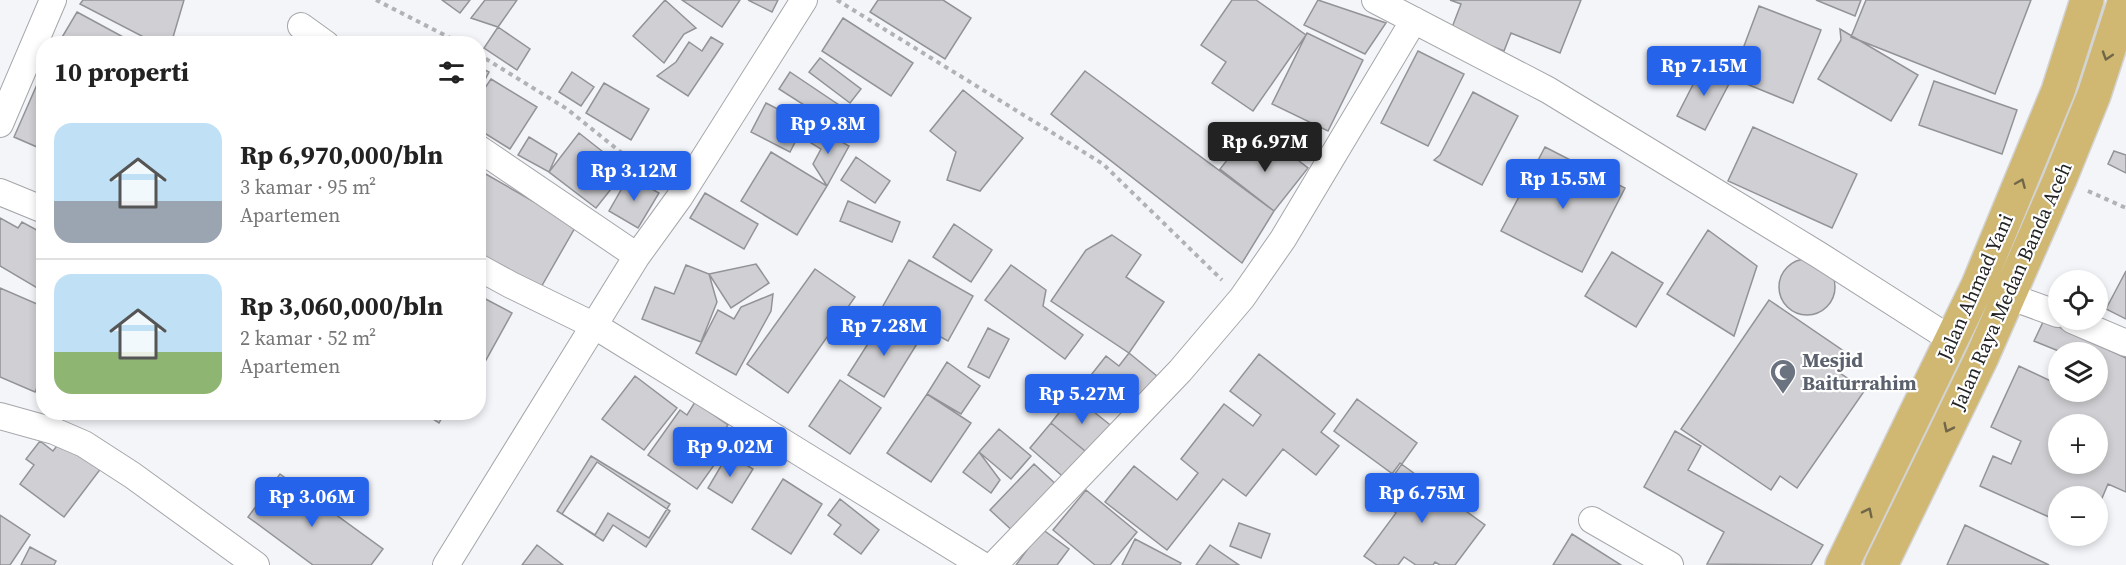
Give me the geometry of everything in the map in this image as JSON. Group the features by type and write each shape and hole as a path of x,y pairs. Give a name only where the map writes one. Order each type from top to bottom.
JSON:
{"main road":[{"name":"Jalan Ahmad Yani","path":"1842,565 1978,285 2058,91 2087,0"},
{"name":"Jalan Raya Medan Banda Aceh","path":"1881,565 1982,357 2060,179 2094,95 2125,0"}],"street":[{"path":"37,36 53,0"},
{"path":"446,565 637,256 679,198 804,0"},
{"path":"1375,0 1548,90 1819,255 1952,340"},
{"path":"994,565 1180,371 1242,298 1283,239 1414,20"},
{"path":"301,26 315,36"},
{"path":"0,123 36,39"},
{"path":"486,153 637,256"},
{"path":"0,192 36,207"},
{"path":"486,271 595,326 982,565"},
{"path":"1978,285 2048,310"},
{"path":"2094,330 2126,344"},
{"path":"0,416 54,430 84,444 132,475 256,565"},
{"path":"1592,520 1670,565"}],"path":[{"path":"376,0 446,36"},
{"path":"837,0 1103,164 1205,265 1242,298"},
{"path":"486,59 567,109 679,198"},
{"path":"2060,179 2126,208"}],"building":[{"path":"83,0 184,0 173,36 142,36 80,4"},
{"path":"442,0 470,0 460,13"},
{"path":"485,0 517,0 498,27 471,18"},
{"path":"665,0 696,28 684,34 664,63 633,36"},
{"path":"682,0 740,0 722,27"},
{"path":"748,0 778,0 772,12"},
{"path":"878,0 943,0 971,18 945,59 870,12"},
{"path":"1232,0 1256,0 1306,35 1253,111 1212,83 1226,62 1201,45"},
{"path":"1318,0 1386,23 1365,54 1304,25"},
{"path":"1450,0 1581,0 1560,53 1511,33 1504,51 1451,30 1461,4"},
{"path":"1816,0 1861,0 1855,16"},
{"path":"1866,0 2031,0 1995,94 1851,37"},
{"path":"1759,6 1821,30 1793,103 1732,78"},
{"path":"77,12 121,36 63,36"},
{"path":"843,18 913,63 891,96 822,51"},
{"path":"498,27 530,49 517,70 486,49 486,45"},
{"path":"1840,29 1918,75 1891,121 1818,79 1841,40"},
{"path":"1307,33 1363,60 1328,131 1272,104"},
{"path":"711,37 723,44 688,96 657,76 676,62 689,42 702,51"},
{"path":"1418,51 1464,74 1428,146 1381,123"},
{"path":"820,58 861,89 850,103 809,72"},
{"path":"1704,63 1732,78 1705,130 1677,116"},
{"path":"1085,71 1274,211 1242,263 1051,114"},
{"path":"572,72 594,87 581,106 559,92"},
{"path":"790,72 839,105 829,121 779,89"},
{"path":"491,79 537,107 510,149 486,134 486,86"},
{"path":"1934,81 2017,110 2002,154 1919,125"},
{"path":"604,83 649,109 631,140 586,113"},
{"path":"36,87 36,147 14,137"},
{"path":"963,90 1023,138 980,191 947,180 956,152 930,131"},
{"path":"1473,92 1518,116 1482,185 1434,160 1440,155"},
{"path":"766,103 805,123 790,152 751,132"},
{"path":"1753,127 1857,174 1832,228 1728,181"},
{"path":"819,129 849,146 827,186 813,164 821,149 811,143"},
{"path":"579,133 626,170 596,208 549,172"},
{"path":"529,137 557,154 549,172 518,155"},
{"path":"1272,140 1308,168 1274,211 1220,169 1239,145 1257,159"},
{"path":"1545,147 1625,188 1582,272 1501,231"},
{"path":"2114,151 2126,155 2126,173 2108,164"},
{"path":"771,152 827,186 797,235 741,201"},
{"path":"856,157 890,181 875,203 841,180"},
{"path":"486,174 576,226 540,289 486,259"},
{"path":"629,176 659,193 638,228 609,211"},
{"path":"705,193 758,224 744,249 690,218"},
{"path":"848,201 900,222 892,242 840,221"},
{"path":"0,218 18,228 22,222 36,230 36,287 0,266"},
{"path":"954,224 992,250 971,282 933,257"},
{"path":"1708,230 1757,266 1734,336 1667,294"},
{"path":"1112,235 1141,255 1126,277 1164,302 1129,353 1051,301 1086,250"},
{"path":"1612,252 1663,283 1636,327 1585,296"},
{"path":"1801,259 1813,259 1827,267 1835,281 1833,298 1827,307 1813,315 1801,315 1784,303 1779,293 1779,281 1791,264"},
{"path":"909,260 973,296 948,341 883,306"},
{"path":"756,264 769,283 731,308 709,274"},
{"path":"686,265 709,274 717,302 701,342 642,319 655,287 674,294"},
{"path":"1011,265 1046,290 1043,306 1083,335 1065,359 985,300"},
{"path":"815,269 855,297 788,393 747,364"},
{"path":"2126,271 2126,319 2108,310 2108,305"},
{"path":"0,288 36,304 36,390 35,392 0,377"},
{"path":"773,294 771,311 736,375 696,353 718,310 734,319 741,307"},
{"path":"486,299 512,313 486,360"},
{"name":"Mesjid Baiturrahim","path":"1769,300 1851,356 1840,373 1865,390 1797,488 1780,476 1771,490 1681,429"},
{"path":"885,317 920,339 884,397 848,375"},
{"path":"2044,320 2048,322 2048,330 2066,330 2091,342 2048,342 2048,347 2034,341"},
{"path":"988,328 1009,339 989,378 968,367"},
{"path":"2108,350 2126,358 2126,492 2108,484 2107,486 2048,486 2048,517 1980,486 1993,456 2011,464 2021,441 1991,427 2019,366 2048,380 2048,402 2108,402"},
{"path":"1129,353 1157,376 1129,412 1088,379 1106,356 1119,366"},
{"path":"1259,354 1335,414 1321,432 1339,446 1316,475 1283,449 1246,496 1223,479 1167,550 1105,502 1134,466 1177,500 1198,473 1181,459 1224,404 1253,426 1261,415 1230,391"},
{"path":"947,362 980,386 961,414 927,394"},
{"path":"635,376 677,408 644,450 602,419"},
{"path":"840,380 881,408 850,454 809,426"},
{"path":"927,394 971,423 931,482 887,453"},
{"path":"1073,395 1114,428 1090,455 1051,423"},
{"path":"1357,399 1417,443 1394,475 1334,431"},
{"path":"695,402 728,425 717,440 727,447 697,489 648,455 680,410 687,415"},
{"path":"1051,423 1090,455 1068,481 1030,448"},
{"path":"999,429 1031,456 1011,479 979,452"},
{"path":"1675,431 1701,446 1688,470 1823,545 1811,565 1707,564 1724,532 1644,487"},
{"path":"63,438 102,467 64,517 20,484 34,465 26,459 40,441 53,451"},
{"path":"979,452 1000,480 991,493 963,472"},
{"path":"728,454 753,469 732,503 708,488"},
{"path":"591,456 670,504 649,538 608,513 595,535 557,511"},
{"path":"597,462 670,511 646,547 613,525 603,541 562,514"},
{"path":"1400,463 1485,525 1455,565 1440,565 1435,562 1433,565 1416,565 1404,557 1398,565 1377,565 1364,556 1396,513 1375,497"},
{"path":"1034,464 1059,487 1016,534 990,510"},
{"path":"280,474 383,549 371,565 313,565 248,517"},
{"path":"783,479 822,504 791,554 752,529"},
{"path":"1086,490 1137,532 1110,565 1095,565 1053,530"},
{"path":"840,499 879,530 861,554 834,534 841,525 828,515"},
{"path":"0,515 30,535 10,565 0,565"},
{"path":"1239,523 1270,534 1261,558 1230,546"},
{"path":"1965,525 2049,565 1947,565"},
{"path":"1042,529 1069,549 1057,565 1016,565"},
{"path":"1572,534 1621,565 1553,565"},
{"path":"1135,539 1181,563 1180,565 1122,565"},
{"path":"537,545 563,565 522,565"},
{"path":"1210,545 1239,565 1196,565"},
{"path":"30,547 56,561 54,565 21,565"}],"place":[{"name":"Mesjid Baiturrahim","path":"1783,395"}]}
